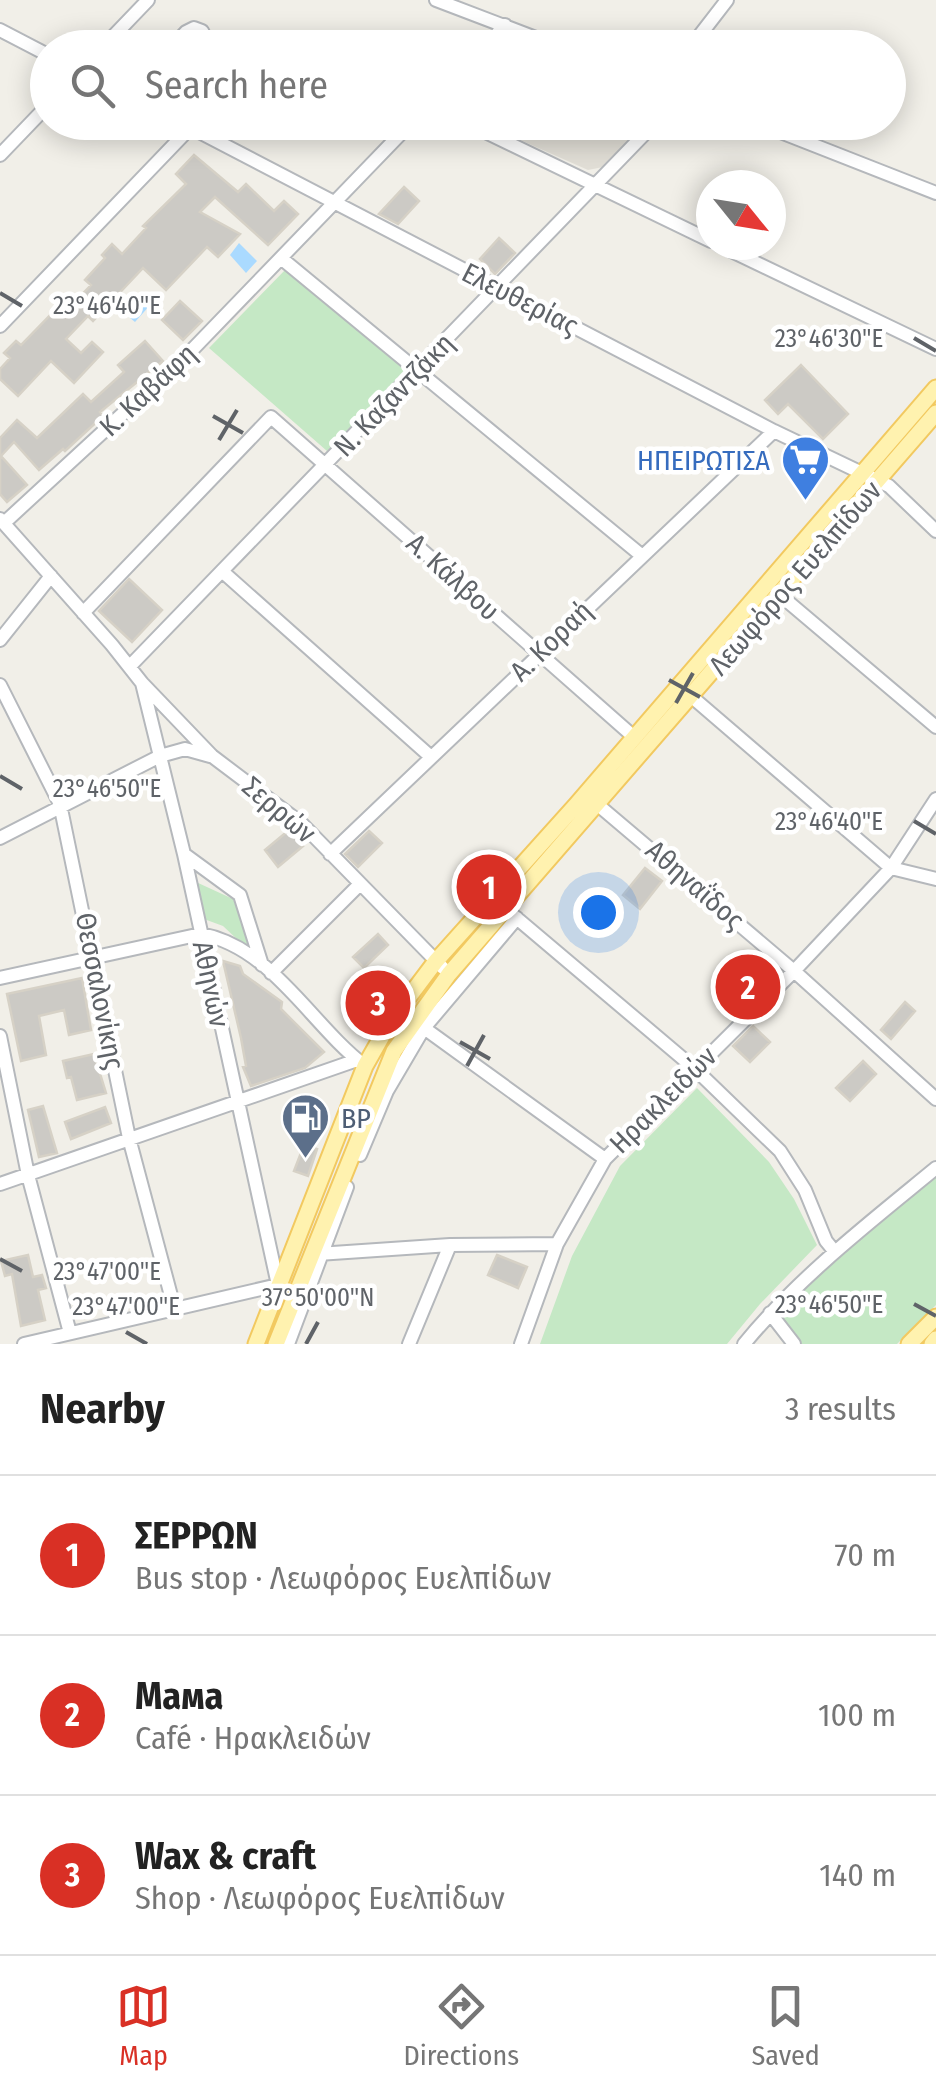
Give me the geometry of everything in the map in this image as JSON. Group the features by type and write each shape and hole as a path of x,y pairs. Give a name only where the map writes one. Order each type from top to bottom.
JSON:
{"main road":[{"name":"Λεωφόρος Ευελπίδων","path":"276,1344 316,1254 394,1051 448,974 512,913 634,738 936,388"},
{"name":"Λεωφόρος Ευελπίδων","path":"256,1344 361,1063 390,1022 436,961 692,697 936,413"},
{"path":"909,1344 936,1317"}],"street":[{"path":"119,30 148,0"},
{"path":"436,0 517,30"},
{"path":"704,30 727,0"},
{"path":"500,30 505,25"},
{"path":"0,30 30,45"},
{"path":"0,155 30,124"},
{"path":"0,326 171,140"},
{"name":"Ελευθερίας","path":"213,140 774,431 879,481 895,490 936,531"},
{"name":"Κ. Καβάφη","path":"2,521 192,350 395,140"},
{"path":"502,140 696,234"},
{"name":"Ν. Καζαντζάκη","path":"130,666 639,140"},
{"path":"802,140 936,193"},
{"path":"281,258 419,368 641,556"},
{"path":"751,260 936,348"},
{"name":"A. Κάλβου","path":"84,613 271,417 634,738"},
{"name":"Α. Κοραή","path":"330,854 774,431"},
{"path":"922,517 936,508"},
{"path":"2,521 84,613"},
{"path":"224,572 431,757"},
{"path":"0,640 51,576"},
{"path":"780,596 936,727"},
{"name":"Σερρών","path":"84,613 142,684 212,756 302,824 448,974"},
{"name":"Αθηνών","path":"142,684 184,854 278,1285"},
{"name":"Θεσσαλονίκης","path":"0,685 60,804 128,1138 174,1307"},
{"path":"692,697 891,868 936,880"},
{"path":"0,838 160,756 184,749 212,756"},
{"name":"Αθηναΐδος","path":"592,799 794,971 936,1099"},
{"name":"Ηρακλειδών","path":"521,1344 557,1244 605,1158 794,971 891,868 936,800"},
{"path":"184,854 240,896 266,969"},
{"path":"266,969 359,885"},
{"path":"288,1344 316,1254 387,1092 424,1028 512,913 694,1068 780,1151 805,1190 826,1241 835,1252"},
{"path":"0,978 200,934 234,944 266,969 361,1063 0,1184"},
{"path":"424,1028 605,1158"},
{"path":"0,1036 28,1175 70,1333"},
{"path":"744,1344 770,1313 835,1252 936,1168"},
{"path":"316,1254 450,1245 557,1244"},
{"path":"409,1344 450,1245"},
{"path":"24,1344 278,1285"},
{"path":"770,1313 794,1344"}],"shaded area":[{"path":"520,140 633,140 608,166 588,170"}],"green space":[{"path":"286,269 406,370 327,451 209,348"},
{"path":"196,882 233,899 258,959 223,926 204,919"},
{"path":"697,1088 769,1162 794,1199 817,1245 727,1344 540,1344 572,1256 620,1166"},
{"path":"936,1172 936,1305 897,1344 802,1344 778,1313 839,1252"}],"water":[{"path":"239,243 257,261 246,273 230,255"},
{"path":"140,292 152,303 135,322 123,312"}],"building":[{"path":"194,155 238,192 246,184 274,211 284,201 298,214 268,245 215,197 200,212 240,234 218,257 207,247 166,290 143,268 93,321 88,316 66,339 81,353 92,342 103,352 74,383 51,361 18,396 0,379 0,369 10,358 4,353 16,341 21,345 58,307 64,313 91,285 85,280 112,244 122,254 146,228 143,226 186,184 176,174"},
{"path":"404,187 419,201 398,224 379,214"},
{"path":"499,238 515,253 495,274 480,259"},
{"path":"180,301 202,321 183,340 162,320"},
{"path":"145,341 163,361 100,412 103,416 65,451 39,470 14,442 1,456 27,485 7,502 0,494 0,438 17,420 37,438 83,394 91,402 124,372 118,365"},
{"path":"801,365 848,414 823,439 788,404 778,414 765,400"},
{"path":"129,579 162,610 132,642 99,611"},
{"path":"289,830 303,846 278,867 265,850"},
{"path":"369,831 382,843 358,867 345,854"},
{"path":"645,868 662,881 640,909 623,895"},
{"path":"378,934 388,945 364,968 353,957"},
{"path":"223,961 240,966 243,974 282,1002 281,1009 324,1052 305,1068 251,1086 243,1067 246,1066 241,1038"},
{"path":"82,978 91,1030 69,1035 64,1010 39,1016 46,1055 21,1061 7,994"},
{"path":"905,1002 915,1011 891,1039 881,1030"},
{"path":"753,1026 770,1042 750,1062 733,1046"},
{"path":"94,1054 106,1093 77,1100 63,1061"},
{"path":"863,1061 876,1074 850,1101 836,1088"},
{"path":"43,1106 57,1153 39,1157 28,1110"},
{"path":"105,1107 111,1123 71,1139 65,1122"},
{"name":"BP","path":"304,1145 317,1149 308,1176 294,1171"},
{"path":"28,1255 33,1277 42,1275 46,1288 38,1290 45,1320 21,1326 12,1274 5,1276 1,1261"},
{"path":"497,1255 527,1267 518,1288 488,1275"}],"place":[{"name":"ΗΠΕΙΡΩΤΙΣΑ","path":"805,502"},
{"name":"ΣΕΡΡΩΝ","path":"489,887"},
{"name":"Мама","path":"748,987"},
{"name":"Wax & craft","path":"378,1003"},
{"name":"BP","path":"306,1160"}]}
